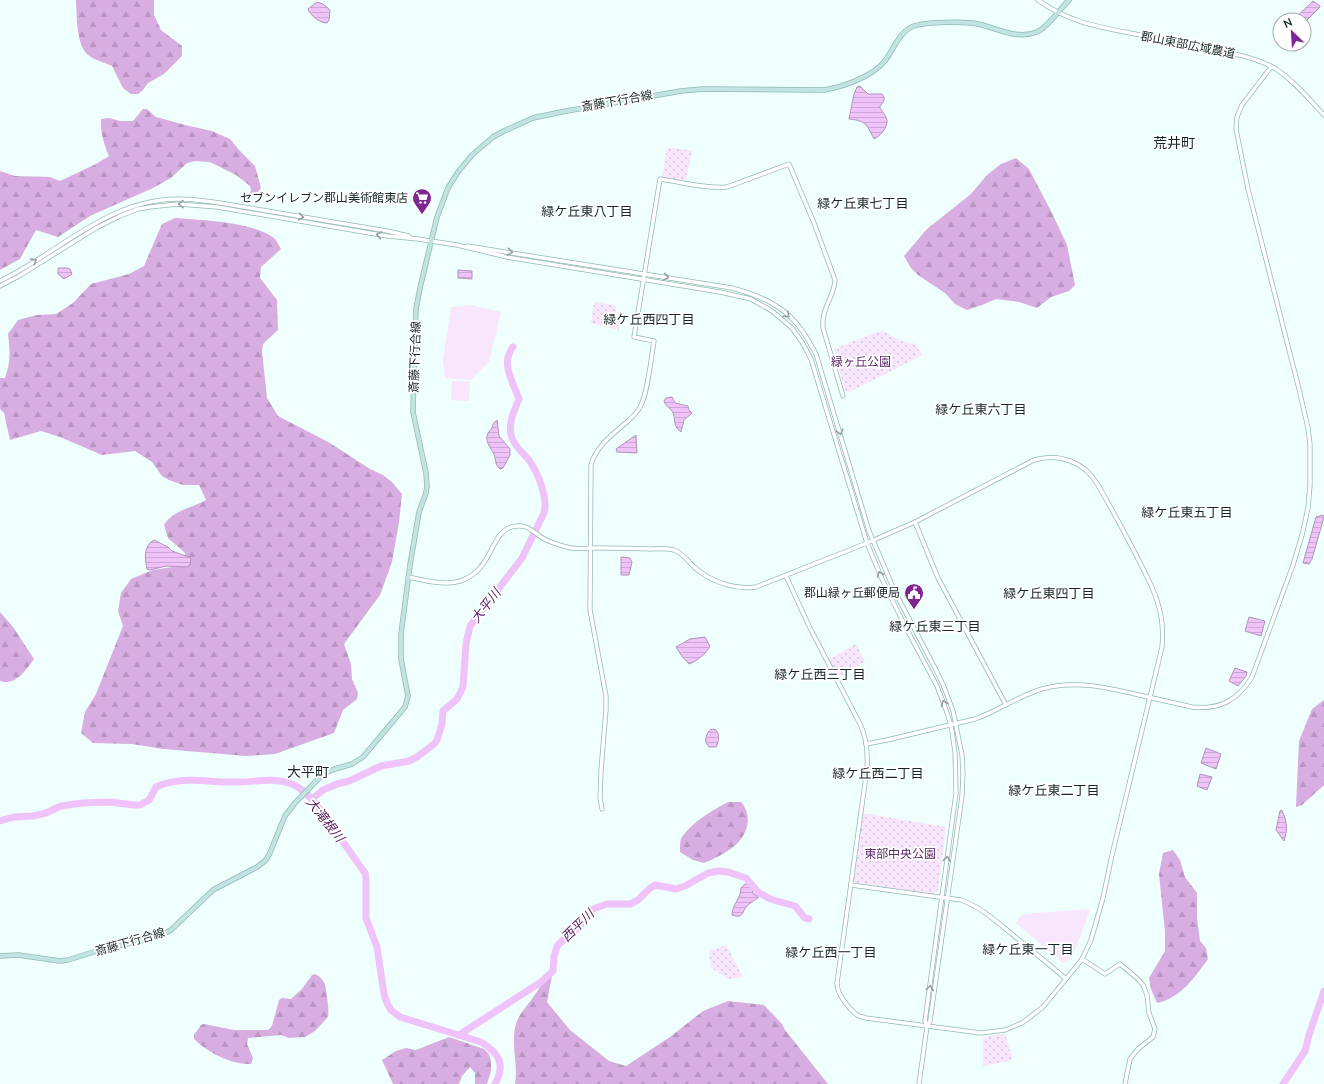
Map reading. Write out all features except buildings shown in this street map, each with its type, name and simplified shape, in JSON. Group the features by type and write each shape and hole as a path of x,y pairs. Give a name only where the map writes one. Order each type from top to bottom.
{"main road":[{"name":"斎藤下行合線","path":"0,956 18,955 60,961 68,960 100,950 165,934 177,925 213,890 257,867 265,861 269,855 285,816 296,801 323,774 352,764 363,757 405,707 408,696 401,659 401,644 408,577 420,512 427,486 426,473 413,412 416,309 436,217 454,177 466,161 493,137 534,118 609,102 681,90 831,89 858,79 878,68 884,62 901,37 914,26 923,24 971,22 1017,35 1033,33 1039,30 1058,13 1069,0"}],"street":[{"name":"郡山東部広域農道","path":"1038,0 1058,13 1080,22 1247,56 1271,67 1290,80 1324,115"},
{"path":"866,744 986,715 1034,691 1052,686 1072,684 1103,686 1200,708 1224,704 1236,697 1252,677 1293,565 1305,522 1310,485 1310,444 1308,428 1300,390 1248,189 1236,129 1237,117 1242,105 1271,67"},
{"path":"602,810 600,798 606,696 590,610 590,474 593,457 601,445 633,416 640,408 644,398 654,341 634,337 660,179 721,188 789,164 814,223 835,280 823,313 822,322 843,396"},
{"path":"0,281 112,214 134,205 164,200 194,199 387,231 418,239"},
{"path":"0,286 20,276 106,223 138,209 178,204 211,206 387,236 457,245 507,257 720,292 751,299 772,311 792,328 802,342 811,359 868,543 882,579 937,686 951,724 955,752 956,793 925,1021 927,1026"},
{"path":"457,245 478,246 732,288 755,294 777,306 795,322 803,331 816,354 873,541 895,592 944,687 956,723 962,755 962,796 930,1021 927,1026 919,1084"},
{"path":"408,577 442,582 461,581 480,568 500,534 508,528 517,526 528,528 556,544 572,548 639,548 674,550 681,553 705,575 733,587 756,587 873,541 915,522 1034,460 1051,457 1063,458 1086,469 1096,481 1155,592 1160,609 1163,630 1162,647 1112,855 1104,898 1096,926 1082,959 1043,1007 1022,1023 1005,1030 982,1033 866,1018 858,1016 839,991 837,983 867,769 866,744 860,724 810,628 786,576"},
{"path":"915,522 938,578 1006,705"},
{"path":"851,885 961,900 978,907 1066,979"},
{"path":"1082,959 1105,974 1120,964 1138,979 1144,988 1149,1013 1154,1026 1154,1035 1149,1041 1138,1049 1130,1059 1126,1084"}],"green space":[{"path":"76,0 154,0 154,15 161,30 182,46 182,56 164,74 148,83 138,94 131,94 123,88 112,66 92,58 83,49 78,29"},
{"path":"143,109 147,109 156,117 212,131 230,139 255,166 261,188 257,193 251,195 249,194 251,190 250,186 236,175 210,162 195,161 187,163 171,178 153,188 90,216 58,237 36,230 20,259 0,270 0,171 15,176 50,177 60,181 96,164 109,156 103,138 101,119 109,118 120,121 133,121"},
{"path":"667,147 692,151 686,181 662,177"},
{"path":"1016,158 1029,169 1067,245 1075,285 1069,291 1051,297 1037,308 1019,302 996,299 967,310 955,304 945,293 918,275 911,268 904,256 927,229 971,194 987,175 1001,164"},
{"path":"175,218 241,225 254,228 275,239 281,249 261,267 260,278 277,300 278,330 263,344 262,351 267,398 278,416 330,443 370,469 383,475 392,482 402,494 392,562 380,595 344,644 351,664 352,679 358,693 357,699 343,710 334,733 275,754 246,756 163,749 132,744 93,743 81,733 85,712 96,694 123,626 118,611 121,593 131,579 153,570 180,564 185,557 185,553 168,538 164,525 172,516 206,500 199,485 183,485 169,480 162,476 152,462 135,451 102,455 60,437 41,431 10,440 4,413 0,409 0,378 5,378 9,361 10,351 8,334 18,320 37,315 56,314 73,303 91,284 129,274 144,266 162,224"},
{"path":"594,302 615,305 618,318 622,319 619,330 591,323"},
{"path":"471,305 501,312 489,362 471,380 445,378 443,360 451,307"},
{"name":"緑ヶ丘公園","path":"883,331 901,341 916,344 922,355 849,392 846,391 834,349"},
{"path":"452,381 470,381 469,401 451,400"},
{"path":"0,612 13,627 34,659 20,676 6,682 0,681"},
{"path":"856,644 865,662 838,677 828,660"},
{"path":"1324,700 1324,785 1302,805 1296,807 1299,741 1312,709"},
{"path":"728,802 741,802 745,808 748,820 745,833 742,838 732,848 704,863 693,860 680,852 681,839 685,833 695,823"},
{"name":"東部中央公園","path":"862,813 946,827 938,891 933,894 855,883 853,877"},
{"path":"1173,850 1180,860 1185,877 1197,893 1197,918 1200,941 1206,948 1208,959 1187,986 1173,997 1157,1003 1151,989 1149,978 1165,951 1165,932 1159,874 1163,853"},
{"path":"1090,910 1076,948 1067,962 1063,963 1016,923 1020,916 1024,914"},
{"path":"726,945 743,977 728,979 711,968 709,951"},
{"path":"315,974 321,978 325,984 328,1017 315,1031 305,1037 289,1038 281,1035 248,1038 247,1044 253,1058 251,1064 244,1064 220,1057 206,1049 194,1039 194,1035 201,1025 204,1024 234,1030 268,1030 272,1026 279,1000 282,998 291,999 302,989 312,975"},
{"path":"547,975 552,976 547,1002 570,1030 609,1061 626,1066 670,1037 703,1011 728,1001 764,1005 782,1024 785,1030 828,1084 515,1084 516,1072 514,1043 516,1024 520,1015"},
{"path":"1005,1034 1013,1060 983,1066 983,1037"},
{"path":"449,1037 484,1049 489,1054 491,1071 487,1084 475,1084 475,1073 470,1067 462,1076 459,1084 393,1084 382,1060 396,1051 406,1048 416,1050"}],"shaded area":[{"path":"1313,1 1320,6 1312,15 1312,12 1301,12"},
{"path":"317,2 323,4 330,10 329,20 327,23 318,20 308,9"},
{"path":"860,86 868,94 882,94 884,97 884,101 880,108 886,117 887,123 879,136 874,139 863,122 849,119 854,94 857,87"},
{"path":"58,268 70,269 72,274 64,279 58,274"},
{"path":"458,270 472,271 472,279 458,278"},
{"path":"672,397 675,403 688,406 692,413 684,420 681,432 676,427 672,411 664,401 666,398"},
{"path":"497,420 499,436 510,449 510,455 503,468 500,469 496,464 494,454 488,444 487,439 488,433"},
{"path":"636,435 637,453 617,452 616,449"},
{"path":"1323,515 1324,517 1312,559 1309,564 1303,563 1316,517"},
{"path":"154,540 168,547 172,551 189,557 191,559 190,565 187,567 166,566 150,570 147,569 145,557 146,549"},
{"path":"621,557 630,558 632,562 629,575 621,575"},
{"path":"1249,617 1265,621 1261,636 1245,631"},
{"path":"705,637 710,646 701,657 689,664 676,647 690,639"},
{"path":"1235,668 1247,672 1246,676 1238,686 1229,681"},
{"path":"713,729 716,730 719,736 716,747 709,747 706,743 706,737 708,732"},
{"path":"1206,748 1221,754 1216,769 1201,763"},
{"path":"1200,774 1212,777 1207,790 1197,786"},
{"path":"1282,810 1286,825 1284,841 1276,830 1280,811"},
{"path":"745,884 749,884 752,887 753,894 758,896 758,898 745,908 741,915 732,915 733,908 741,892 741,888"}],"waterway":[{"name":"大平川","path":"312,799 323,790 349,781 381,766 409,761 434,744 437,740 442,724 443,711 457,699 463,687 466,644 470,626 522,558 544,513 545,500 539,478 529,460 515,444 510,428 519,399 511,379 508,366 509,353 513,347"},
{"name":"大滝根川","path":"0,821 14,817 33,816 46,813 61,806 82,803 110,802 140,805 149,800 156,787 176,781 196,780 237,782 271,780 285,782 296,786 306,793 317,805 365,873 366,918 377,947 384,994 391,1010 400,1017 481,1042 487,1046 499,1060 500,1071 495,1084"},
{"name":"西平川","path":"459,1035 541,982 553,971 554,957 557,946 577,929 593,909 607,904 630,904 638,900 655,885 676,889 685,886 708,873 718,871 728,872 746,878 758,892 770,899 795,906 805,918 809,919"},
{"name":"大滝根川","path":"1283,1084 1305,1051 1324,991"}],"place":[{"name":"セブンイレブン郡山美術館東店","path":"422,215"},
{"name":"郡山緑ヶ丘郵便局","path":"914,610"}],"district":[{"name":"荒井町","path":"1174,143"},
{"name":"緑ケ丘東七丁目","path":"863,204"},
{"name":"緑ケ丘東八丁目","path":"587,212"},
{"name":"緑ケ丘西四丁目","path":"649,320"},
{"name":"緑ケ丘東六丁目","path":"981,410"},
{"name":"緑ケ丘東五丁目","path":"1187,513"},
{"name":"緑ケ丘東四丁目","path":"1049,594"},
{"name":"緑ケ丘東三丁目","path":"935,627"},
{"name":"緑ケ丘西三丁目","path":"820,675"},
{"name":"大平町","path":"308,772"},
{"name":"緑ケ丘西二丁目","path":"878,774"},
{"name":"緑ケ丘東二丁目","path":"1054,791"},
{"name":"緑ケ丘東一丁目","path":"1028,950"},
{"name":"緑ケ丘西一丁目","path":"831,953"}]}
